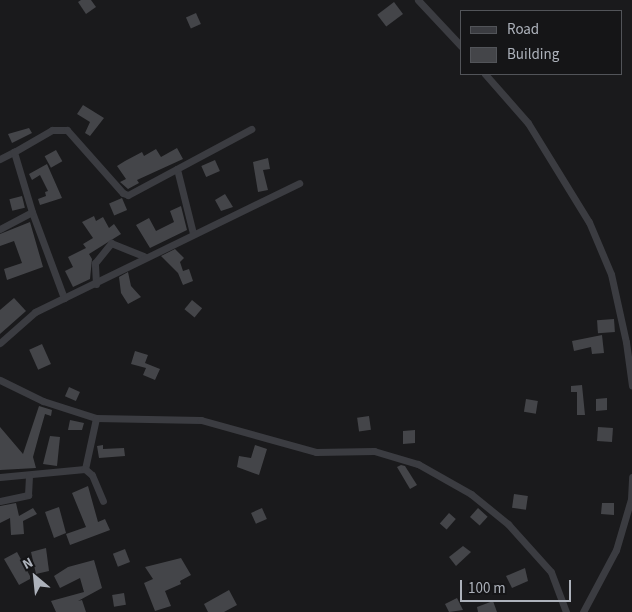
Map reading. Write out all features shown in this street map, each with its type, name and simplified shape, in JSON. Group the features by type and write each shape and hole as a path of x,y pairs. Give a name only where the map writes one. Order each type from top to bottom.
{"street":[{"path":"418,0 460,45"},
{"path":"486,75 528,123 590,222 611,274 626,342 632,386"},
{"path":"0,159 52,130 67,130 123,193 128,194 251,129"},
{"path":"14,152 32,212 64,298"},
{"path":"177,168 193,232"},
{"path":"0,343 34,312 96,284 143,256 299,183"},
{"path":"0,230 32,212"},
{"path":"96,284 95,263 111,243 143,256"},
{"path":"0,380 43,401 96,418 201,420 316,452 374,451 418,464 471,494 508,524 551,572 566,612"},
{"path":"85,468 96,418"},
{"path":"0,477 29,475 56,469 85,468 92,475 103,501"},
{"path":"0,501 28,495 29,475"},
{"path":"583,612 616,550 632,499 632,477"}],"building":[{"path":"81,0 91,0 96,7 86,14 78,2"},
{"path":"394,2 403,14 386,27 377,15"},
{"path":"196,13 201,24 191,28 186,17"},
{"path":"83,105 104,118 90,136 85,133 90,122 77,114"},
{"path":"29,128 32,133 12,143 8,134"},
{"path":"177,148 183,159 137,180 139,183 128,189 120,182 126,179 117,166 125,161 142,152 144,156 156,149 161,157"},
{"path":"56,150 62,161 51,168 45,156"},
{"path":"268,158 270,169 263,170 268,190 258,192 253,162"},
{"path":"215,160 220,171 206,177 201,166"},
{"path":"47,164 62,198 40,205 38,199 46,196 45,192 48,191 40,175 32,180 29,174"},
{"path":"225,194 233,207 221,211 215,200"},
{"path":"22,196 25,208 12,211 9,199"},
{"path":"122,198 127,210 114,215 109,203"},
{"path":"181,206 187,230 150,248 136,225 149,218 156,231 174,222 170,211"},
{"path":"94,216 96,221 103,217 109,228 114,224 121,234 89,254 92,259 90,279 73,287 65,271 73,267 68,257 86,248 83,244 93,238 82,222"},
{"path":"30,222 43,267 7,280 4,269 22,263 14,241 0,246 0,234"},
{"path":"175,249 184,258 180,262 183,271 189,269 193,281 183,285 178,273 161,256"},
{"path":"128,272 131,286 141,297 128,304 121,293 119,277"},
{"path":"14,298 26,311 0,334 0,310"},
{"path":"192,300 202,308 195,318 184,309"},
{"path":"614,319 615,332 598,333 597,320"},
{"path":"602,335 604,353 592,354 591,347 574,351 572,341"},
{"path":"42,344 51,364 38,370 29,350"},
{"path":"135,351 148,355 145,363 160,369 155,380 143,375 146,368 131,364"},
{"path":"582,385 585,415 577,415 577,392 571,392 571,386"},
{"path":"69,387 80,392 76,401 65,396"},
{"path":"607,398 607,410 596,411 596,399"},
{"path":"526,399 538,401 536,414 524,412"},
{"path":"39,406 52,410 51,416 45,414 39,435 33,457 36,468 0,470 0,427 23,454"},
{"path":"369,416 371,430 359,432 357,418"},
{"path":"70,420 84,423 82,430 68,430"},
{"path":"598,427 613,428 612,442 597,441"},
{"path":"415,430 415,443 403,444 403,431"},
{"path":"50,436 60,437 57,466 43,464"},
{"path":"103,445 103,449 124,448 125,456 99,458 97,446"},
{"path":"255,445 267,449 259,475 237,467 239,456 251,458"},
{"path":"405,466 417,485 410,489 397,467"},
{"path":"88,486 98,522 105,519 110,530 70,545 66,534 86,527 72,493"},
{"path":"514,494 528,496 526,510 512,508"},
{"path":"16,503 19,516 33,508 37,514 23,521 24,534 11,535 10,518 0,523 0,506"},
{"path":"602,503 614,503 614,515 601,514"},
{"path":"59,507 66,533 54,538 45,512"},
{"path":"262,508 267,519 256,524 251,513"},
{"path":"478,508 488,517 480,526 470,517"},
{"path":"449,513 456,519 447,529 440,524"},
{"path":"463,546 471,552 456,566 449,557"},
{"path":"46,548 49,571 36,574 31,552"},
{"path":"125,549 130,562 118,567 113,554"},
{"path":"17,552 30,576 30,579 19,585 4,559"},
{"path":"181,558 191,575 180,581 181,584 165,591 171,606 155,611 144,583 153,579 145,567"},
{"path":"94,560 102,588 78,601 82,600 86,612 56,612 51,601 84,592 80,578 60,588 54,576 68,567"},
{"path":"525,568 528,581 512,588 506,576"},
{"path":"229,590 237,605 224,612 208,612 204,604"},
{"path":"124,593 126,605 114,607 112,595"},
{"path":"457,598 463,610 449,612 445,604"},
{"path":"493,601 497,612 478,612 477,607"}]}
